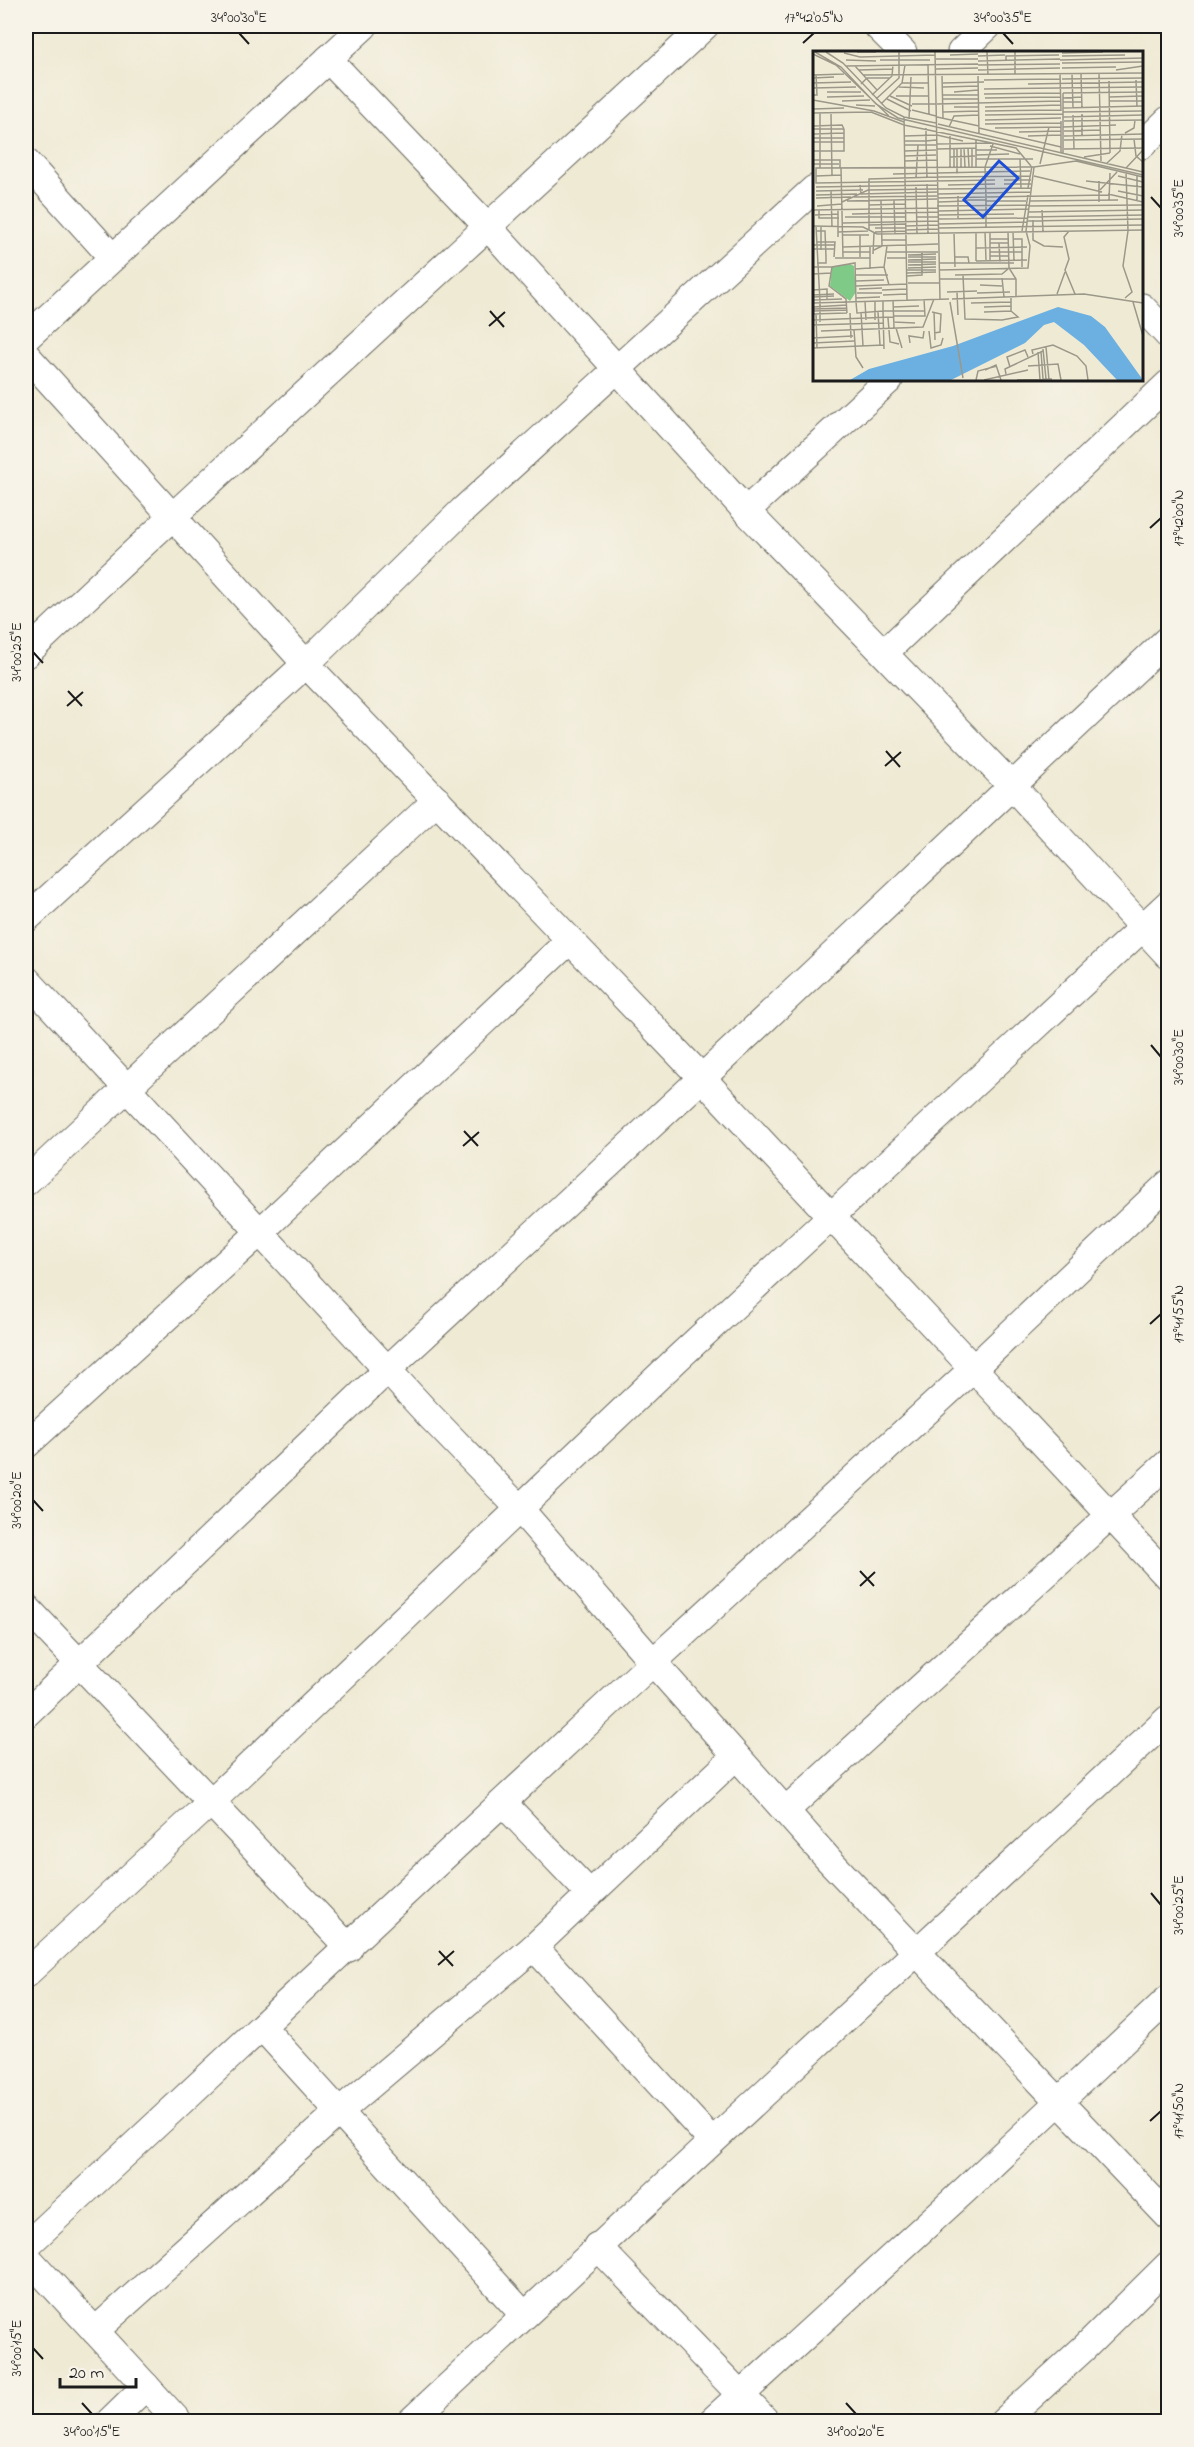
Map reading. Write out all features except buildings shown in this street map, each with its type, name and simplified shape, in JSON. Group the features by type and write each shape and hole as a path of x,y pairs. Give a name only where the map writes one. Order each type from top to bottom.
{"street":[{"path":"26,338 364,26"},
{"path":"26,654 172,515 489,228 705,26"},
{"path":"877,26 902,51"},
{"path":"962,51 988,26"},
{"path":"328,59 489,228 746,511 1012,786 1144,927 1168,956"},
{"path":"1143,144 1168,120"},
{"path":"26,162 112,257"},
{"path":"26,919 306,664 462,511 813,190"},
{"path":"1143,308 1168,335"},
{"path":"26,355 306,664 702,1078 1168,1577"},
{"path":"746,511 888,381"},
{"path":"884,653 1168,384"},
{"path":"26,1714 387,1370 702,1078 1168,639"},
{"path":"26,1182 437,800"},
{"path":"26,1974 210,1803 519,1508 1168,904"},
{"path":"26,1445 259,1233 570,940"},
{"path":"26,979 259,1233 519,1508 785,1811 1168,2216"},
{"path":"26,2246 504,1804 653,1662 973,1369 1168,1184"},
{"path":"785,1811 1112,1517 1168,1463"},
{"path":"26,1608 78,1666 349,1948"},
{"path":"410,2421 1168,1719"},
{"path":"95,2331 340,2110 534,1947 736,1756"},
{"path":"504,1804 590,1894"},
{"path":"534,1947 711,2140"},
{"path":"711,2421 964,2190 1168,1999"},
{"path":"263,2028 340,2110 523,2314"},
{"path":"597,2246 767,2421"},
{"path":"26,2256 179,2421"},
{"path":"1003,2421 1084,2348 1168,2265"},
{"path":"109,2421 146,2386"}]}
